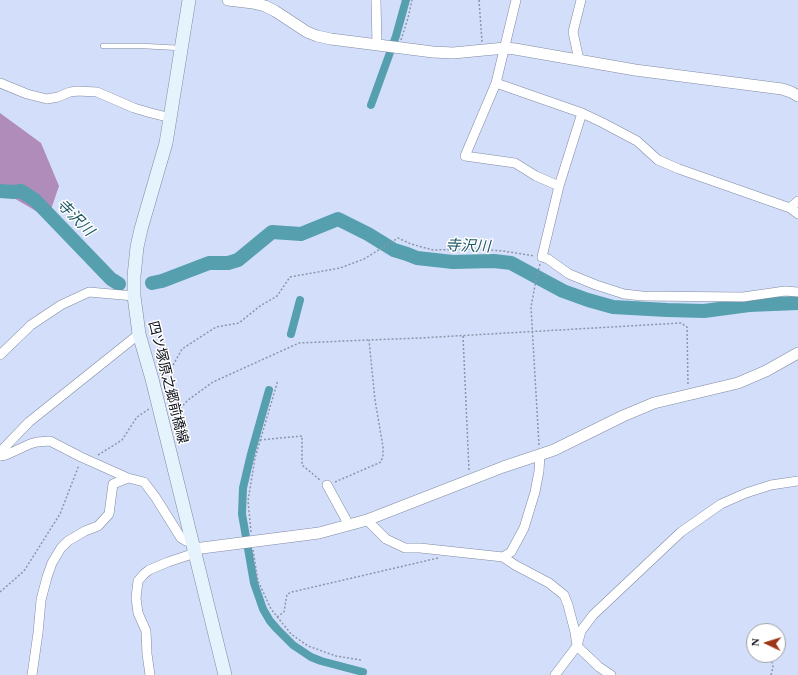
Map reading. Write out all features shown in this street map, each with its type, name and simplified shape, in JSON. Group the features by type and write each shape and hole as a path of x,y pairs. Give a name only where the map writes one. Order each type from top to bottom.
{"main road":[{"name":"四ツ塚原之郷前橋線","path":"189,0 166,143 137,247 134,276 134,296 139,334 152,380 225,675"}],"street":[{"path":"228,0 265,6 307,32 317,36 433,52 453,53 505,48 515,49 634,70 782,89 792,92 798,96"},
{"path":"376,0 377,44"},
{"path":"516,0 496,83 465,156 515,163 536,176 559,186"},
{"path":"579,60 573,32 581,0"},
{"path":"0,83 27,94 47,98 58,97 70,92 78,91 96,92 151,114 171,118"},
{"path":"496,83 582,113 637,141 658,160 679,169 790,208 798,214"},
{"path":"582,113 559,186 542,257 548,259 570,274 596,285 624,294 642,296 743,297 785,291 798,292"},
{"path":"790,208 798,200"},
{"path":"0,355 31,325 61,305 82,295 89,292 134,296"},
{"path":"0,452 29,422 139,334"},
{"path":"150,675 146,632 138,612 136,598 138,581 149,570 194,548 319,533 367,520 503,467 554,450 623,416 654,403 738,383 766,371 798,353"},
{"path":"0,456 37,442 50,442 128,478 144,482 181,538 194,548"},
{"path":"503,557 511,552 524,528 536,492 540,454"},
{"path":"32,675 41,600 46,577 52,563 61,548 68,541 85,531 98,526 109,514 113,484 128,478"},
{"path":"555,675 577,646 581,631 593,615 681,532 721,504 746,493 771,485 798,481"},
{"path":"327,485 349,525"},
{"path":"367,520 386,539 405,548 420,548 503,557 515,565 549,582 564,595 570,612 577,646 599,667 611,675"}],"lane":[{"path":"103,46 181,48"}],"path":[{"path":"394,47 408,18 412,0"},
{"path":"479,0 483,50"},
{"path":"152,380 172,367 182,349 216,327 239,323 260,306 277,296 290,277 340,268 364,259 398,238 411,244 433,250 478,249 542,257"},
{"path":"539,268 532,308 532,332 540,454"},
{"path":"163,426 188,400 213,382 299,343 681,324 687,327 689,394"},
{"path":"463,336 469,470"},
{"path":"260,440 302,436 302,465 327,485 381,462 383,447 375,400 369,340"},
{"path":"278,380 255,458 248,500 251,541 258,581 271,609 290,634 308,646 336,656 361,660"},
{"path":"0,592 24,571 60,514 85,459 122,440 137,417 158,405"},
{"path":"277,617 284,612 287,594 292,592 441,558"},
{"path":"771,675 772,663"}],"shaded area":[{"path":"0,113 41,143 59,186 48,218 0,190"}],"waterway":[{"path":"371,105 396,36 406,0"},
{"name":"寺沢川","path":"0,191 21,191 35,200 111,279 119,284"},
{"name":"寺沢川","path":"152,283 162,281 209,263 228,263 238,260 272,232 301,234 338,219 368,234 394,250 417,258 453,262 494,261 511,263 563,291 613,307 704,311 749,305 798,303"},
{"path":"291,334 300,300"},
{"path":"269,390 243,488 242,514 254,583 263,609 270,621 293,645 311,657 321,661 363,672"}]}
